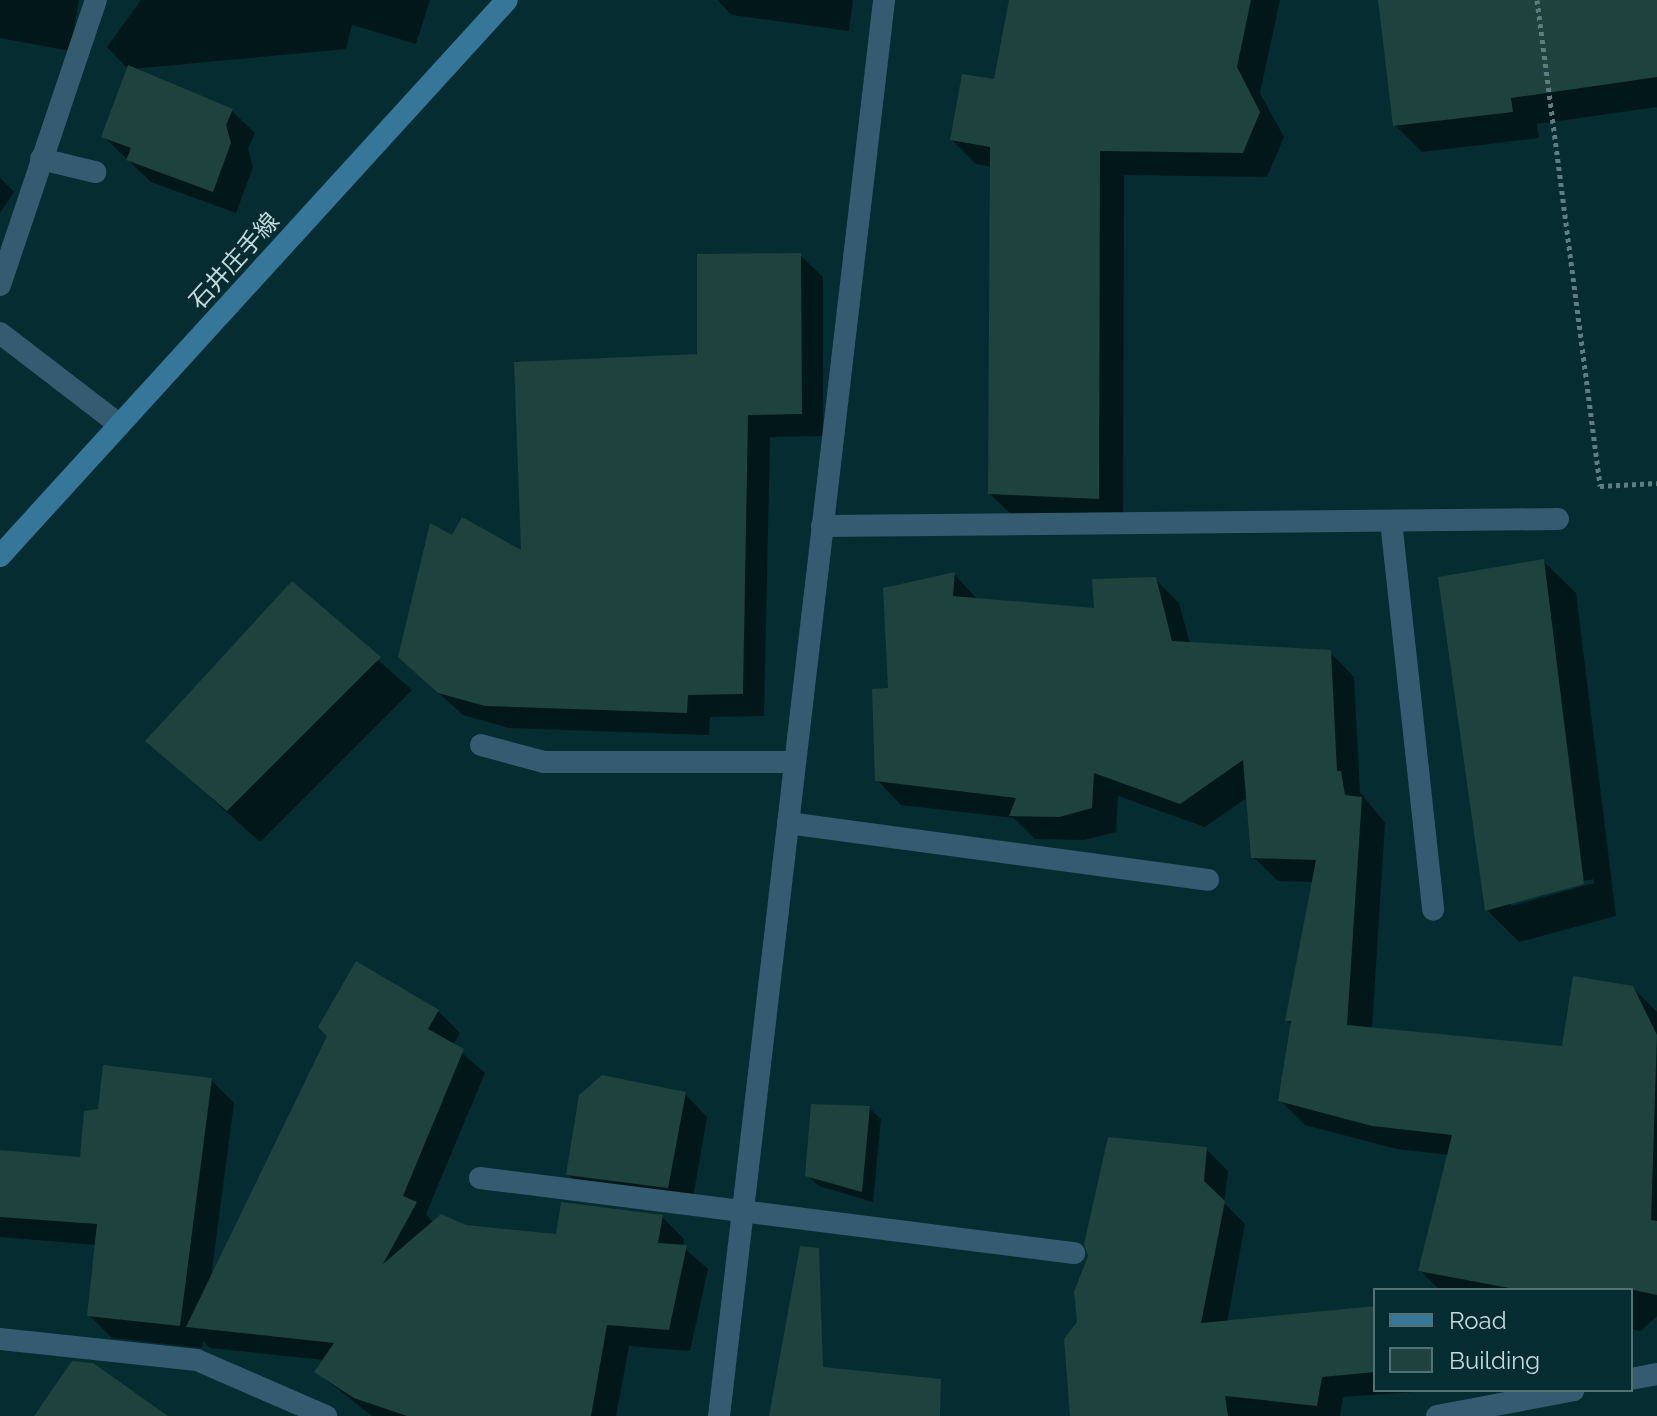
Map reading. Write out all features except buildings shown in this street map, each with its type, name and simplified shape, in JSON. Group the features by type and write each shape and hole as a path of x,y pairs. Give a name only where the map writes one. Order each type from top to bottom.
{"main road":[{"name":"石井庄手線","path":"0,556 507,0"}],"street":[{"path":"0,285 96,0"},
{"path":"719,1416 884,0"},
{"path":"41,159 95,172"},
{"path":"0,333 120,425"},
{"path":"822,526 1558,519"},
{"path":"1391,521 1433,910"},
{"path":"481,745 544,762 795,762"},
{"path":"788,823 1208,880"},
{"path":"480,1178 1074,1253"},
{"path":"0,1339 197,1360 326,1416"},
{"path":"1633,1379 1657,1374"},
{"path":"1437,1416 1563,1392"}],"path":[{"path":"1537,0 1600,486 1657,483"}]}
